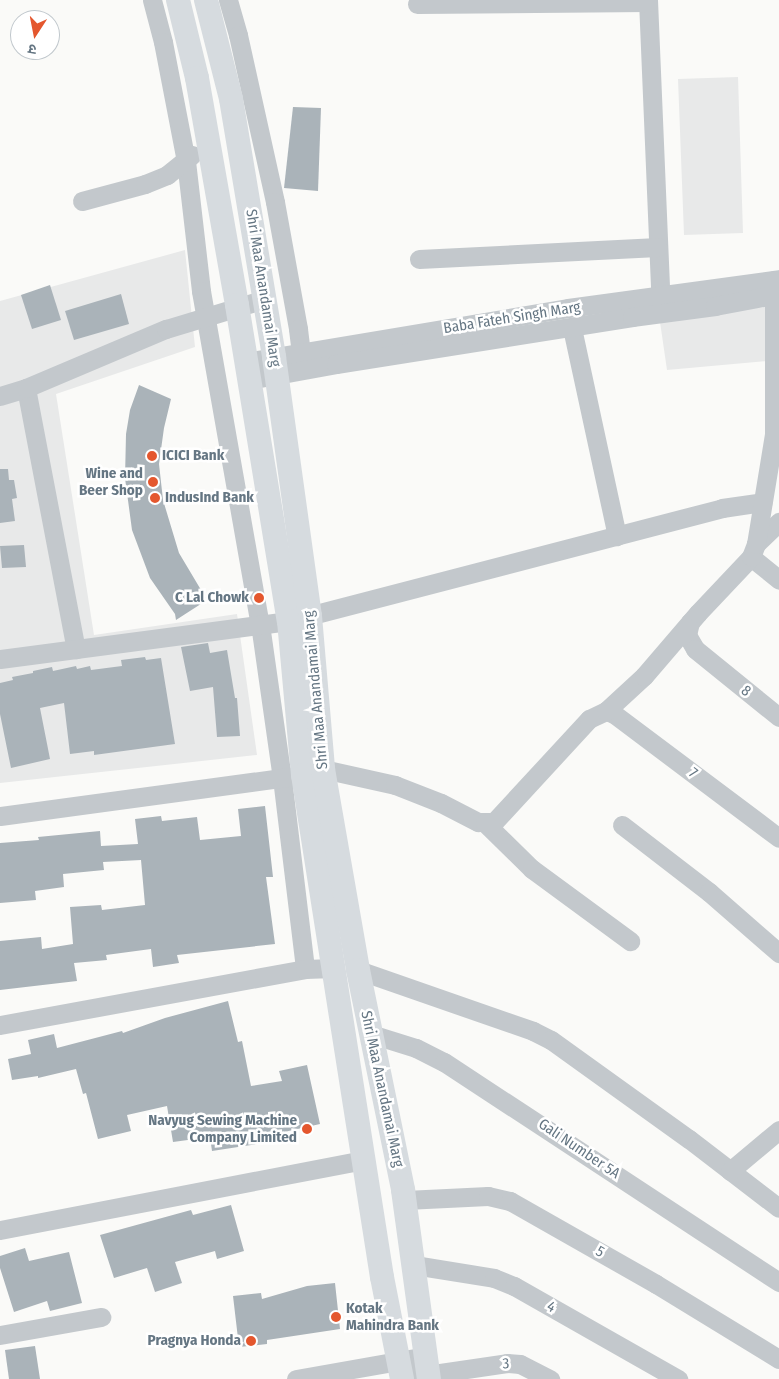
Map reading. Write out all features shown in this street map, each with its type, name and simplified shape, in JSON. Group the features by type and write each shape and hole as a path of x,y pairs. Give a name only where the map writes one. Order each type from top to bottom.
{"main road":[{"name":"Shri Maa Anandamai Marg","path":"178,0 197,78 247,371 299,619"},
{"name":"Shri Maa Anandamai Marg","path":"206,0 231,98 275,366 299,619 303,774 400,1374"},
{"name":"Shri Maa Anandamai Marg","path":"303,774 358,970 396,1146 428,1370"}],"street":[{"path":"152,0 163,42 186,161 206,316 260,624 303,774 305,969"},
{"name":"Shri Maa Anandamai Marg","path":"228,0 238,35 274,202 302,361"},
{"path":"418,4 648,1 661,304"},
{"path":"82,200 145,184 167,175 208,141"},
{"path":"419,259 658,247"},
{"path":"753,551 774,434 776,287"},
{"name":"Baba Fateh Singh Marg","path":"247,371 776,287"},
{"path":"0,396 26,388 166,329 264,298"},
{"name":"Baba Fateh Singh Marg","path":"302,361 572,328 661,304"},
{"path":"572,328 617,536"},
{"path":"26,388 76,649"},
{"path":"0,659 299,619 722,508 763,502"},
{"path":"0,816 303,774 395,785 432,799 478,822 494,822 588,719 606,710 644,676 779,522"},
{"path":"753,551 779,580"},
{"name":"8","path":"690,622 686,630 689,641 713,665 779,717"},
{"name":"7","path":"606,710 614,714 779,838"},
{"path":"485,823 532,869 630,940"},
{"path":"622,825 710,892 779,953"},
{"path":"0,1025 305,969 334,968"},
{"path":"358,970 533,1031 550,1040 779,1208"},
{"name":"Gali Number 5A","path":"371,1034 416,1048 456,1069 779,1282"},
{"path":"730,1171 779,1130"},
{"path":"0,1230 364,1160"},
{"name":"5","path":"405,1200 488,1196 510,1201 656,1284 779,1359"},
{"name":"4","path":"414,1265 494,1278 514,1286 678,1379"},
{"path":"0,1334 101,1316"},
{"name":"3","path":"296,1379 400,1374 507,1363 526,1366 550,1379"}],"shaded area":[{"path":"738,77 743,233 684,235 678,79"},
{"path":"185,250 195,347 56,394 94,635 237,614 257,755 0,783 0,301"},
{"path":"779,306 779,360 667,370 659,315"}],"building":[{"path":"293,107 321,108 318,191 284,188"},
{"path":"50,285 61,320 32,329 21,295"},
{"path":"121,294 129,324 74,340 65,311"},
{"path":"139,385 171,399 164,428 159,464 163,500 179,553 207,600 176,620 175,614 150,578 132,530 125,478 126,434 130,410"},
{"path":"0,469 8,469 9,480 14,480 17,498 12,499 15,521 0,523"},
{"path":"24,545 26,567 2,568 0,546"},
{"path":"208,643 210,653 227,650 235,698 237,698 240,736 217,737 213,687 190,691 181,647"},
{"path":"145,657 146,660 161,658 175,744 94,755 94,751 70,754 64,703 40,708 50,759 11,768 0,714 0,683 13,680 12,677 52,667 53,671 76,666 77,669 90,666 91,670 122,666 121,660"},
{"path":"265,806 273,877 266,877 275,944 177,955 179,963 153,967 151,949 106,955 107,960 74,963 77,981 0,990 0,941 41,937 42,949 73,944 70,907 101,905 102,910 145,905 141,860 103,862 104,870 63,874 64,887 35,891 36,900 0,903 0,843 39,840 38,837 100,831 101,846 138,844 135,819 161,816 162,821 197,817 200,840 241,836 238,809"},
{"path":"228,1001 238,1042 242,1041 251,1086 282,1081 279,1071 307,1065 320,1124 275,1134 276,1141 212,1151 210,1137 173,1142 167,1106 127,1115 131,1131 98,1139 86,1093 83,1094 76,1069 38,1078 38,1076 12,1080 8,1059 31,1054 28,1040 54,1034 57,1048 122,1031 123,1033 165,1018"},
{"path":"231,1205 244,1251 217,1259 215,1251 175,1262 182,1283 155,1292 147,1268 114,1278 100,1235 191,1210 193,1215"},
{"path":"25,1248 29,1261 69,1252 82,1303 50,1311 47,1301 14,1312 0,1268 0,1256"},
{"path":"335,1283 340,1329 267,1340 267,1344 239,1347 233,1296 261,1293 262,1299 307,1286"},
{"path":"35,1346 40,1379 9,1379 5,1350"}],"place":[{"name":"ICICI Bank","path":"152,456"},
{"name":"Wine and Beer Shop","path":"153,482"},
{"name":"IndusInd Bank","path":"155,498"},
{"name":"C Lal Chowk","path":"259,598"},
{"name":"Navyug Sewing Machine Company Limited","path":"307,1129"},
{"name":"Kotak Mahindra Bank","path":"336,1317"},
{"name":"Pragnya Honda","path":"251,1341"}]}
